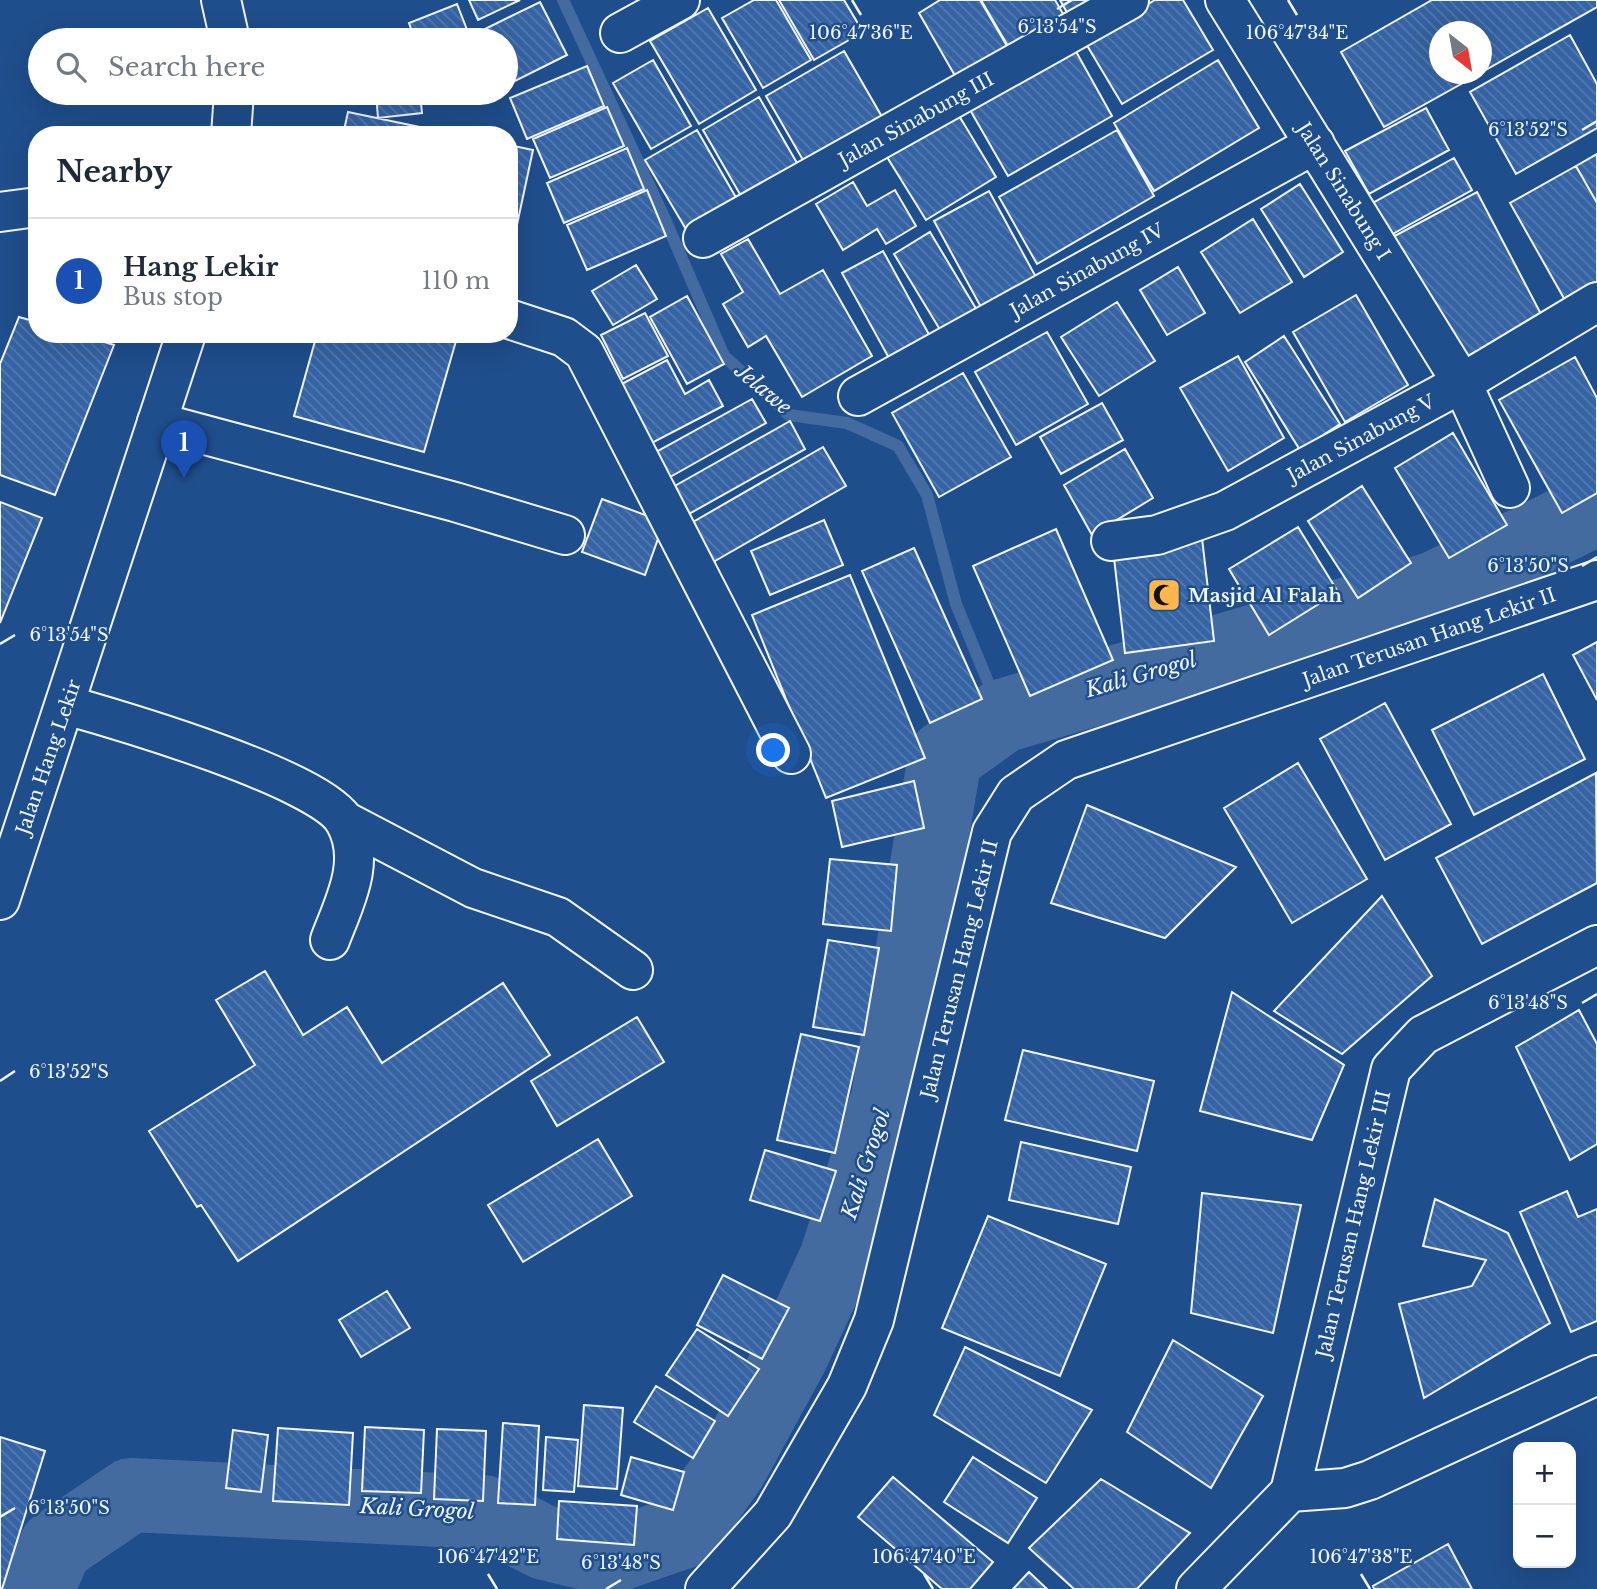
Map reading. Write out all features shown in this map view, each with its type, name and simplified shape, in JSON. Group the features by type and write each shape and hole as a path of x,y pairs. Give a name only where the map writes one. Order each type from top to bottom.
{"street":[{"path":"221,0 227,28"},
{"path":"620,33 680,0"},
{"name":"Jalan Sinabung III","path":"703,238 1129,0"},
{"name":"Jalan Sinabung I","path":"1225,0 1462,383 1510,488"},
{"path":"232,126 233,105"},
{"name":"Jalan Sinabung IV","path":"858,396 1315,144"},
{"path":"0,212 28,208"},
{"name":"Jalan Sinabung V","path":"1111,541 1157,535 1225,511 1462,383 1597,302"},
{"path":"518,322 564,337 583,352 791,754"},
{"name":"Jalan Hang Lekir","path":"0,900 183,343"},
{"path":"157,422 455,502 565,535"},
{"name":"Jalan Terusan Hang Lekir II","path":"705,1589 773,1514 846,1386 874,1320 992,832 1016,794 1066,760 1597,580"},
{"path":"66,705 205,748 326,800 345,821 473,888 558,918 633,970"},
{"path":"330,940 355,870 352,842 345,821"},
{"name":"Jalan Terusan Hang Lekir III","path":"1290,1492 1391,1069 1423,1035 1597,945"},
{"path":"1196,1589 1290,1492 1345,1488 1370,1480 1597,1375"}],"building":[{"path":"469,0 520,0 478,20"},
{"path":"754,0 776,0 811,60 763,88 722,18"},
{"path":"779,0 844,0 863,32 814,60"},
{"path":"940,0 980,0 1014,58 962,88 919,13"},
{"path":"981,0 1055,0 1070,26 1015,58"},
{"path":"1060,0 1096,0 1069,16"},
{"path":"1155,0 1183,0 1213,50 1122,104 1085,42"},
{"path":"1432,0 1597,0 1597,7 1492,66 1492,21 1429,21 1429,84 1461,84 1384,127 1341,52"},
{"path":"540,2 567,55 518,80 518,28 487,28"},
{"path":"457,4 466,28 411,28 409,23"},
{"path":"708,8 756,90 699,124 650,41"},
{"path":"1570,35 1597,84 1597,128 1516,174 1470,92 1484,84 1492,84 1492,79"},
{"path":"1074,48 1112,116 1008,176 969,108"},
{"path":"844,51 885,122 807,167 766,96"},
{"path":"653,60 691,126 651,149 613,83"},
{"path":"1218,60 1259,128 1154,191 1114,123"},
{"path":"587,66 604,106 527,139 513,105 518,105 518,95"},
{"path":"759,97 801,170 745,203 703,130"},
{"path":"377,105 421,105 422,113 378,118"},
{"path":"607,107 624,146 550,178 533,139"},
{"path":"1426,108 1449,150 1369,194 1345,151"},
{"path":"348,112 415,126 345,126"},
{"path":"958,114 996,177 926,220 887,157"},
{"path":"697,130 738,201 687,231 645,160"},
{"path":"1117,130 1154,196 1037,264 999,197"},
{"path":"518,147 533,150 518,220"},
{"path":"627,148 644,189 564,223 547,183"},
{"path":"1597,154 1597,203 1576,166"},
{"path":"1454,158 1472,190 1389,236 1371,204"},
{"path":"1576,166 1597,203 1597,293 1570,309 1510,203"},
{"path":"853,182 867,206 895,190 916,226 886,244 877,229 843,250 816,204"},
{"path":"1300,184 1343,252 1304,277 1261,209"},
{"path":"647,190 666,236 587,270 567,225"},
{"path":"989,191 1037,279 982,309 934,221"},
{"path":"1477,192 1542,316 1455,363 1389,239"},
{"path":"1253,219 1292,282 1240,313 1201,252"},
{"path":"930,232 978,312 942,333 894,254"},
{"path":"748,239 780,294 823,270 872,356 802,397 766,336 748,347 723,304 743,292 721,254"},
{"path":"883,251 931,338 890,360 842,273"},
{"path":"636,265 657,299 613,325 592,291"},
{"path":"1178,267 1205,313 1167,335 1140,290"},
{"path":"1356,295 1408,385 1345,422 1293,332"},
{"path":"687,296 724,364 687,384 650,317"},
{"path":"1117,302 1155,361 1099,396 1061,337"},
{"path":"645,313 668,356 623,379 601,335"},
{"path":"19,317 28,320 28,343 114,345 55,495 0,475 0,364"},
{"path":"1047,332 1088,404 1016,445 975,372"},
{"path":"1284,336 1340,424 1300,450 1245,362"},
{"path":"314,343 455,343 424,452 294,416"},
{"path":"1238,356 1284,438 1228,471 1180,388"},
{"path":"1575,357 1597,398 1597,493 1562,513 1499,400"},
{"path":"667,360 685,394 709,380 723,406 646,446 616,387"},
{"path":"963,373 1011,457 939,497 892,413"},
{"path":"752,399 766,423 663,481 649,456"},
{"path":"1102,403 1123,440 1061,474 1040,437"},
{"path":"790,421 805,449 680,519 664,492"},
{"path":"1453,433 1507,525 1449,558 1395,468"},
{"path":"823,447 846,486 708,565 686,526"},
{"path":"1125,449 1153,498 1092,535 1064,485"},
{"path":"1362,486 1411,563 1358,598 1308,521"},
{"path":"602,499 664,522 645,575 582,552"},
{"path":"0,502 42,518 0,623"},
{"path":"824,520 843,565 770,595 751,551"},
{"path":"1298,527 1338,592 1269,635 1229,569"},
{"path":"1056,529 1113,660 1030,696 973,566"},
{"name":"Masjid Al Falah","path":"1202,538 1214,641 1125,653 1113,549"},
{"path":"914,548 982,699 930,723 862,571"},
{"path":"850,575 925,758 826,798 752,615"},
{"path":"1597,642 1597,700 1573,655"},
{"path":"1543,674 1585,759 1474,815 1432,730"},
{"path":"1385,703 1451,824 1385,860 1320,739"},
{"path":"1298,763 1367,879 1292,923 1224,808"},
{"path":"1596,773 1597,883 1482,944 1436,858"},
{"path":"914,781 924,828 842,847 832,801"},
{"path":"1087,805 1236,867 1165,938 1051,903"},
{"path":"830,859 897,865 891,931 823,924"},
{"path":"1382,896 1432,976 1342,1054 1274,1011"},
{"path":"828,940 879,948 864,1035 813,1027"},
{"path":"265,971 303,1035 347,1007 382,1063 503,983 550,1055 238,1261 201,1205 197,1207 149,1131 255,1065 216,1000"},
{"path":"1232,992 1344,1065 1312,1140 1200,1111"},
{"path":"1579,1010 1597,1044 1597,1144 1570,1160 1516,1047"},
{"path":"637,1017 664,1062 557,1126 531,1081"},
{"path":"801,1034 859,1047 835,1153 777,1140"},
{"path":"1023,1050 1154,1081 1137,1151 1005,1120"},
{"path":"598,1139 632,1196 523,1262 488,1205"},
{"path":"1021,1142 1131,1167 1118,1224 1009,1200"},
{"path":"765,1150 836,1171 820,1221 750,1200"},
{"path":"1567,1191 1578,1217 1597,1209 1597,1321 1571,1332 1520,1212"},
{"path":"1202,1193 1301,1205 1273,1333 1191,1313"},
{"path":"1435,1199 1508,1233 1550,1323 1424,1398 1399,1304 1472,1286 1486,1260 1423,1246"},
{"path":"988,1216 1106,1264 1060,1376 942,1328"},
{"path":"723,1275 789,1308 762,1359 697,1325"},
{"path":"387,1291 410,1328 361,1357 339,1320"},
{"path":"697,1329 759,1369 728,1416 666,1375"},
{"path":"1173,1340 1263,1396 1211,1488 1127,1432"},
{"path":"965,1347 1092,1410 1046,1483 934,1415"},
{"path":"656,1386 715,1421 693,1458 634,1422"},
{"path":"584,1405 623,1408 617,1489 578,1486"},
{"path":"503,1423 539,1426 535,1505 498,1503"},
{"path":"365,1427 424,1430 421,1493 362,1491"},
{"path":"278,1428 353,1433 349,1505 273,1501"},
{"path":"437,1429 486,1431 483,1501 434,1499"},
{"path":"233,1430 268,1435 261,1492 226,1488"},
{"path":"0,1437 45,1451 2,1589 0,1589"},
{"path":"546,1437 578,1440 574,1492 543,1490"},
{"path":"631,1457 684,1472 673,1510 621,1495"},
{"path":"973,1457 1037,1498 1008,1543 944,1502"},
{"path":"893,1477 993,1562 970,1589 942,1589 858,1517"},
{"path":"1101,1479 1190,1533 1137,1589 1074,1589 1029,1548"},
{"path":"559,1501 637,1506 634,1545 557,1539"},
{"path":"1448,1544 1472,1589 1374,1589 1373,1586"},
{"path":"1029,1572 1047,1589 1013,1589"}],"waterway":[{"name":"Jelawe","path":"563,0 664,217 724,356 789,415 847,423 898,446 927,495 956,604 1002,716"},
{"name":"Kali Grogol","path":"37,1589 56,1546 131,1495 484,1512 545,1543 607,1558 685,1531 730,1468 792,1354 836,1259 888,1098 945,757 1002,716 1436,588 1597,508"}],"place":[{"name":"Hang Lekir","path":"184,478"},
{"name":"Masjid Al Falah","path":"1164,595"}]}
